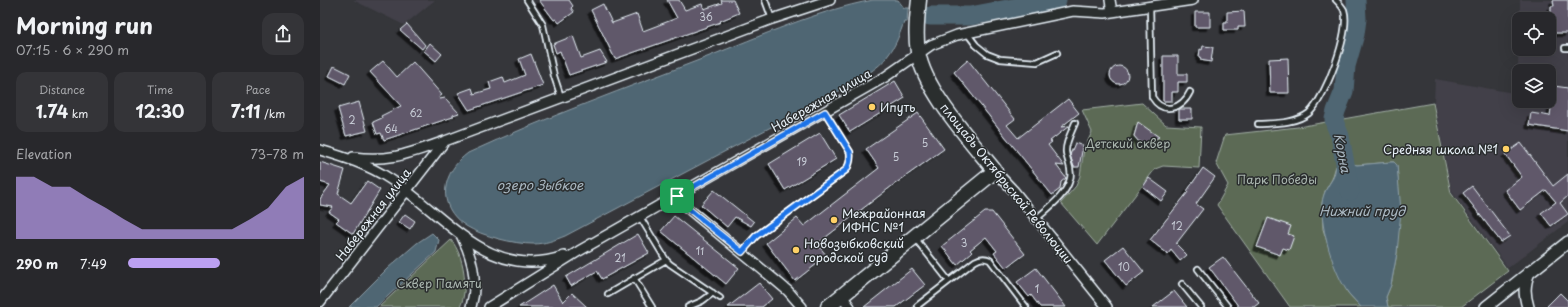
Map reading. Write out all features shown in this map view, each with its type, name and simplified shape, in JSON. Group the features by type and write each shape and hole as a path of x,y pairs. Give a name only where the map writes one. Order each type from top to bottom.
{"main road":[{"name":"площадь Октябрьской Революции","path":"919,0 917,29 918,53 925,74 939,99 995,171"},
{"path":"828,307 846,302 914,238 995,171"}],"street":[{"name":"Набережная улица","path":"338,155 368,159 389,158 412,152 772,19 830,0"},
{"path":"1110,0 1112,12"},
{"name":"Набережная улица","path":"489,307 579,251 825,112 885,77 918,53 943,40 967,33 1073,11 1098,13 1112,12 1193,0"},
{"name":"Набережная улица","path":"320,302 445,141"},
{"path":"320,150 338,155 377,171 407,191 460,235 482,250 522,262 546,261 579,251"},
{"name":"площадь Октябрьской Революции","path":"995,171 1014,191 1107,307"},
{"path":"677,196 685,206 788,291 802,307"},
{"path":"460,235 469,251 473,272 474,286 471,307"},
{"path":"1486,307 1529,271 1568,242"},
{"path":"1528,307 1524,290 1529,271"}],"lane":[{"path":"527,0 543,25 554,76 561,97"},
{"path":"765,0 772,19"},
{"path":"1258,124 1297,120 1308,114 1317,104 1335,64 1343,35 1345,15 1341,4 1336,0"},
{"path":"1150,6 1152,97 1156,103 1161,106 1173,108 1185,101 1190,92"},
{"path":"967,33 976,45 987,54 1000,60 1038,62 1057,54"},
{"path":"742,252 756,236 846,170 850,165 850,152 825,112"},
{"path":"1036,219 1061,196 1070,181 1071,170 1066,148 1075,123"},
{"path":"640,217 666,260 720,298"},
{"path":"914,238 949,281"},
{"path":"916,307 980,258 990,260 1026,307"},
{"path":"608,294 666,260"},
{"path":"1198,269 1228,307"},
{"path":"634,278 652,307"},
{"path":"1182,284 1201,307"},
{"path":"688,307 702,301 713,293"}],"shaded area":[{"path":"353,0 435,0 404,25"},
{"path":"1520,0 1568,0 1568,104 1556,102 1556,64 1518,64 1518,56 1556,56 1556,12 1520,12"},
{"name":"Средняя школа №1","path":"1435,79 1512,93 1512,108 1556,108 1556,104 1568,106 1568,222 1508,268 1452,192 1434,103"}],"green space":[{"name":"Детский сквер","path":"1142,103 1166,125 1201,127 1199,168 1163,166 1155,169 1097,245 1061,203 1076,186 1080,176 1084,149 1092,132 1082,110"},
{"name":"Парк Победы","path":"1433,103 1451,193 1508,271 1461,307 1388,307 1386,297 1391,285 1397,253 1399,192 1397,165 1394,162 1391,162 1336,166 1332,179 1325,191 1322,203 1323,229 1333,261 1348,293 1361,307 1290,307 1217,205 1228,185 1216,163 1225,135 1298,127"},
{"name":"Сквер Памяти","path":"451,240 459,254 464,272 464,291 460,307 379,307"}],"water":[{"name":"озеро Зыбкое","path":"873,0 898,0 904,8 908,8 907,22 904,22 894,47 885,60 873,70 841,90 565,236 549,242 537,244 525,244 508,241 473,230 456,218 450,209 446,199 448,179 452,170 468,153 557,115 810,17"},
{"name":"Нижний пруд","path":"1394,162 1397,165 1401,211 1397,253 1391,285 1386,297 1388,307 1361,307 1343,285 1333,263 1323,225 1323,196 1334,176 1336,166"},
{"path":"432,233 439,240 436,252 376,307 349,307 388,268 417,243"}],"building":[{"path":"539,0 569,0 573,6 571,8 574,12 559,23 556,19 554,20"},
{"path":"667,0 679,0 685,10 702,4 704,9 722,3 721,0 733,0 739,13 720,21 721,22 615,59 591,10 603,4 612,23 637,14 643,31 677,18"},
{"path":"1553,0 1568,0 1568,33 1556,33 1556,12 1551,12 1551,6 1554,6"},
{"path":"1244,11 1245,27 1238,27 1238,30 1224,30 1224,22 1227,22 1227,12"},
{"path":"1195,12 1210,12 1210,27 1195,27"},
{"path":"407,24 425,45 422,49 400,30"},
{"path":"573,36 581,58 600,51 607,62 569,75 560,51 556,53 553,44"},
{"path":"430,43 442,54 436,61 424,51"},
{"path":"1203,46 1213,47 1211,62 1200,60 1200,49 1202,50"},
{"path":"531,54 543,85 469,110 458,93 472,88 474,94 491,89 489,82 503,77 505,83 525,75 519,59"},
{"path":"1163,56 1178,56 1178,74 1187,74 1187,82 1178,82 1178,92 1172,92 1172,101 1163,101"},
{"path":"1288,58 1289,93 1270,93 1269,59"},
{"path":"968,60 1015,119 1007,125 1018,138 1068,99 1079,113 1061,127 1069,126 1050,141 1052,142 1048,145 1064,166 1056,165 1066,178 1061,182 1060,189 1052,195 954,72"},
{"path":"383,61 397,77 413,62 442,95 439,97 440,99 445,98 459,113 453,115 453,117 384,140 381,133 377,134 373,122 382,118 381,116 401,106 370,72"},
{"path":"334,66 350,74 345,84 329,76"},
{"path":"1115,66 1123,66 1128,71 1126,82 1123,84 1115,84 1110,79 1110,71"},
{"name":"Ипуть","path":"895,81 905,98 850,132 839,115"},
{"path":"1556,86 1568,88 1568,131 1529,125 1531,113 1550,116 1551,108 1556,108"},
{"path":"359,102 367,131 346,136 338,108"},
{"path":"1179,109 1192,109 1192,119 1179,119"},
{"path":"918,113 944,149 892,186 817,244 827,256 795,281 766,243 797,218 804,226 879,168 866,149"},
{"path":"1138,122 1159,137 1146,144 1139,142 1134,136"},
{"path":"820,133 836,159 785,190 769,164"},
{"path":"1075,143 1083,146 1079,167 1074,167 1070,155"},
{"path":"1521,143 1553,186 1568,174 1568,196 1560,203 1568,214 1551,226 1541,213 1556,202 1546,190 1520,210 1505,190 1522,177 1505,154"},
{"path":"320,162 345,170 338,194 351,203 367,181 380,190 353,234 336,222 339,219 329,212 333,207 320,205 320,199 330,185 320,182"},
{"path":"1203,168 1215,177 1196,204 1203,209 1176,244 1187,255 1180,261 1171,250 1168,254 1150,240 1188,192 1187,191"},
{"path":"1149,178 1168,192 1161,201 1143,187"},
{"path":"1472,186 1510,236 1501,242 1463,193"},
{"path":"714,190 754,222 751,226 735,217 727,227 701,205"},
{"path":"985,212 992,212 1025,254 1006,268 994,253 997,251 986,237 970,250 972,252 957,265 942,246"},
{"path":"405,214 415,221 410,229 399,222"},
{"path":"674,216 739,268 726,284 661,231"},
{"path":"1268,218 1291,226 1288,234 1294,236 1289,250 1283,248 1280,255 1257,247"},
{"path":"638,234 649,253 602,279 597,271 571,286 566,277"},
{"path":"1123,246 1144,272 1126,286 1105,260"},
{"path":"1223,257 1259,303 1254,307 1239,307 1209,267"},
{"path":"1036,268 1066,307 1040,307 1031,295 1029,297 1017,282"},
{"path":"912,269 925,285 896,307 864,307"},
{"path":"759,283 772,299 762,307 728,307"},
{"path":"553,285 563,302 572,293 587,307 519,307"},
{"path":"1174,291 1187,307 1153,307"},
{"path":"1560,293 1568,301 1568,307 1546,307"}],"waterway":[{"path":"930,16 970,16 1057,0"},
{"name":"Корна","path":"1350,191 1340,136 1334,119 1344,91 1346,66 1355,34 1357,19 1356,0"}],"place":[{"name":"Ипуть","path":"872,107"},
{"name":"Средняя школа №1","path":"1506,149"},
{"name":"Межрайонная ИФНС №1","path":"834,220"},
{"name":"Новозыбковский городской суд","path":"796,250"}],"route":[{"path":"825,112 850,152 850,165 846,170 756,236 742,252 685,206 677,196 825,112"}]}
